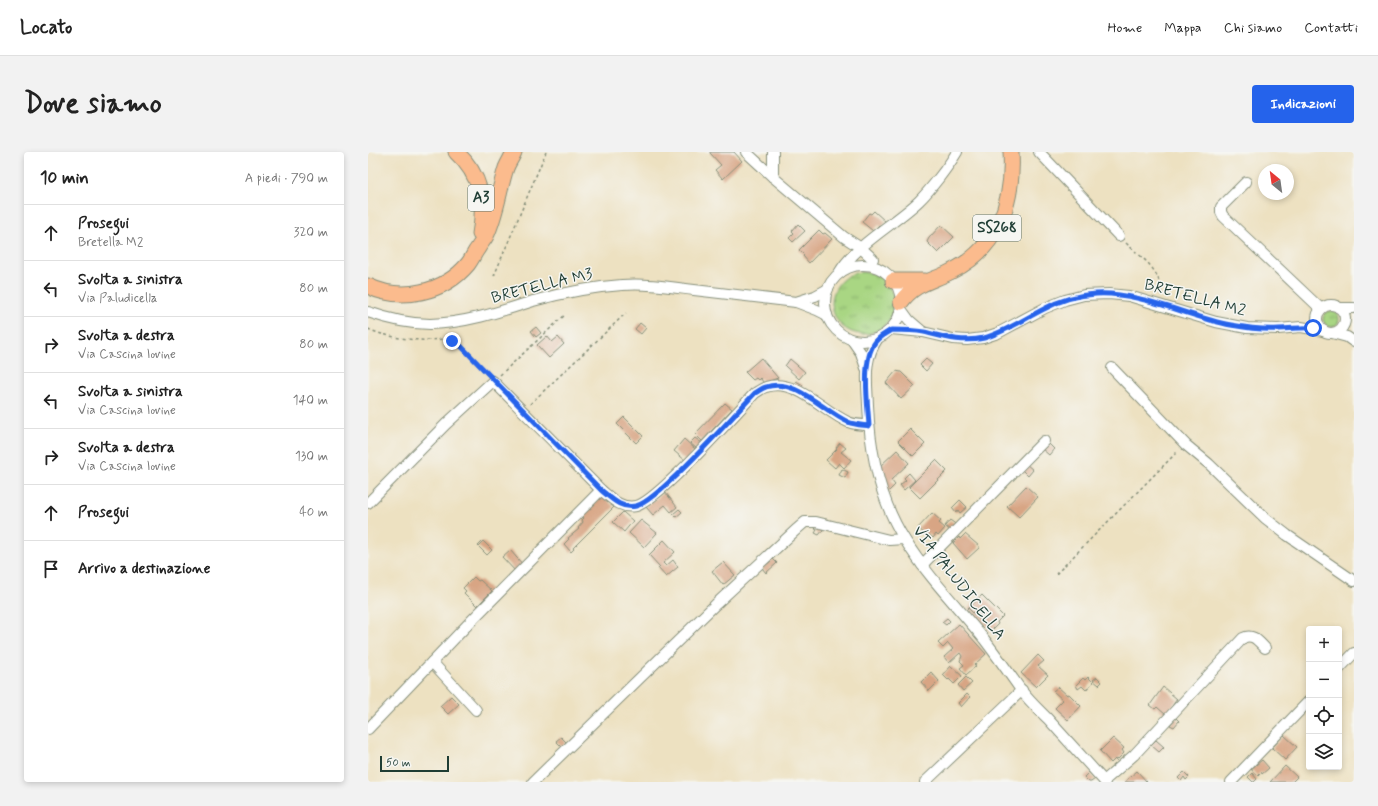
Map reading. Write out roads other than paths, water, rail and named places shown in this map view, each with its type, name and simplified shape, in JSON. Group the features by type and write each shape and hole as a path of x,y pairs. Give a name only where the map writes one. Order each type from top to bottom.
{"highway":[{"name":"A3","path":"456,152 468,166 476,179 483,206 483,218 476,251"},
{"name":"A3","path":"368,286 376,290 392,294 410,294 439,286 453,278 468,264 486,236 507,167 514,152"},
{"name":"SS268","path":"901,305 907,293 914,288 966,263 987,243 997,229 1005,210 1011,185 1011,152"},
{"name":"SS268","path":"893,280 928,281"}],"street":[{"path":"746,152 844,237 861,248 873,259 880,269 893,280 900,294 901,305 899,317 891,330 878,338 864,342 852,340 842,335 830,324 825,302 828,289 832,281 845,270 862,265 880,269"},
{"path":"773,152 773,177"},
{"path":"838,275 852,255 920,200 957,152"},
{"path":"1039,152 1119,236"},
{"path":"1246,182 1221,207 1223,216 1319,312 1318,324 1328,332 1340,330 1354,312"},
{"path":"873,259 872,253 874,246 878,237 885,229"},
{"path":"844,237 849,247 845,264"},
{"name":"BRETELLA M3","path":"368,312 388,319 408,322 429,324 449,323 474,319 558,295 591,288 623,285 651,285 796,302 817,310 827,316"},
{"name":"BRETELLA M3","path":"796,302 815,296 828,289"},
{"name":"BRETELLA M2","path":"891,330 923,332 953,339 967,340 983,338 1011,327 1056,303 1084,295 1109,294 1129,296 1216,322 1247,328 1278,329 1301,327 1347,337 1354,342"},
{"name":"BRETELLA M2","path":"901,305 909,320 923,332"},
{"path":"1301,327 1312,320 1327,305 1332,305 1339,308 1354,308"},
{"path":"1339,308 1344,314 1344,323"},
{"name":"VIA PALUDICELLA","path":"866,368 873,346 878,338"},
{"name":"VIA PALUDICELLA","path":"852,340 860,352 866,368 871,448 878,481 889,510 904,539 922,565 1001,660 1022,690 1105,782"},
{"path":"1112,368 1186,445 1210,464 1265,518 1354,581"},
{"path":"368,503 446,424 493,381 601,490 616,502 626,507 637,506 645,502 680,471 755,393 765,387 782,385 792,387 833,414 858,425 869,426"},
{"path":"922,565 1044,441"},
{"path":"368,729 473,619 601,490"},
{"path":"533,782 716,604 805,522 816,522 837,526 889,540 904,539"},
{"path":"1105,782 1134,755 1243,638 1248,635 1252,636 1265,648"},
{"path":"1342,666 1354,653"},
{"path":"432,662 476,710"},
{"path":"925,782 1022,690"},
{"path":"1231,782 1306,704"}]}
